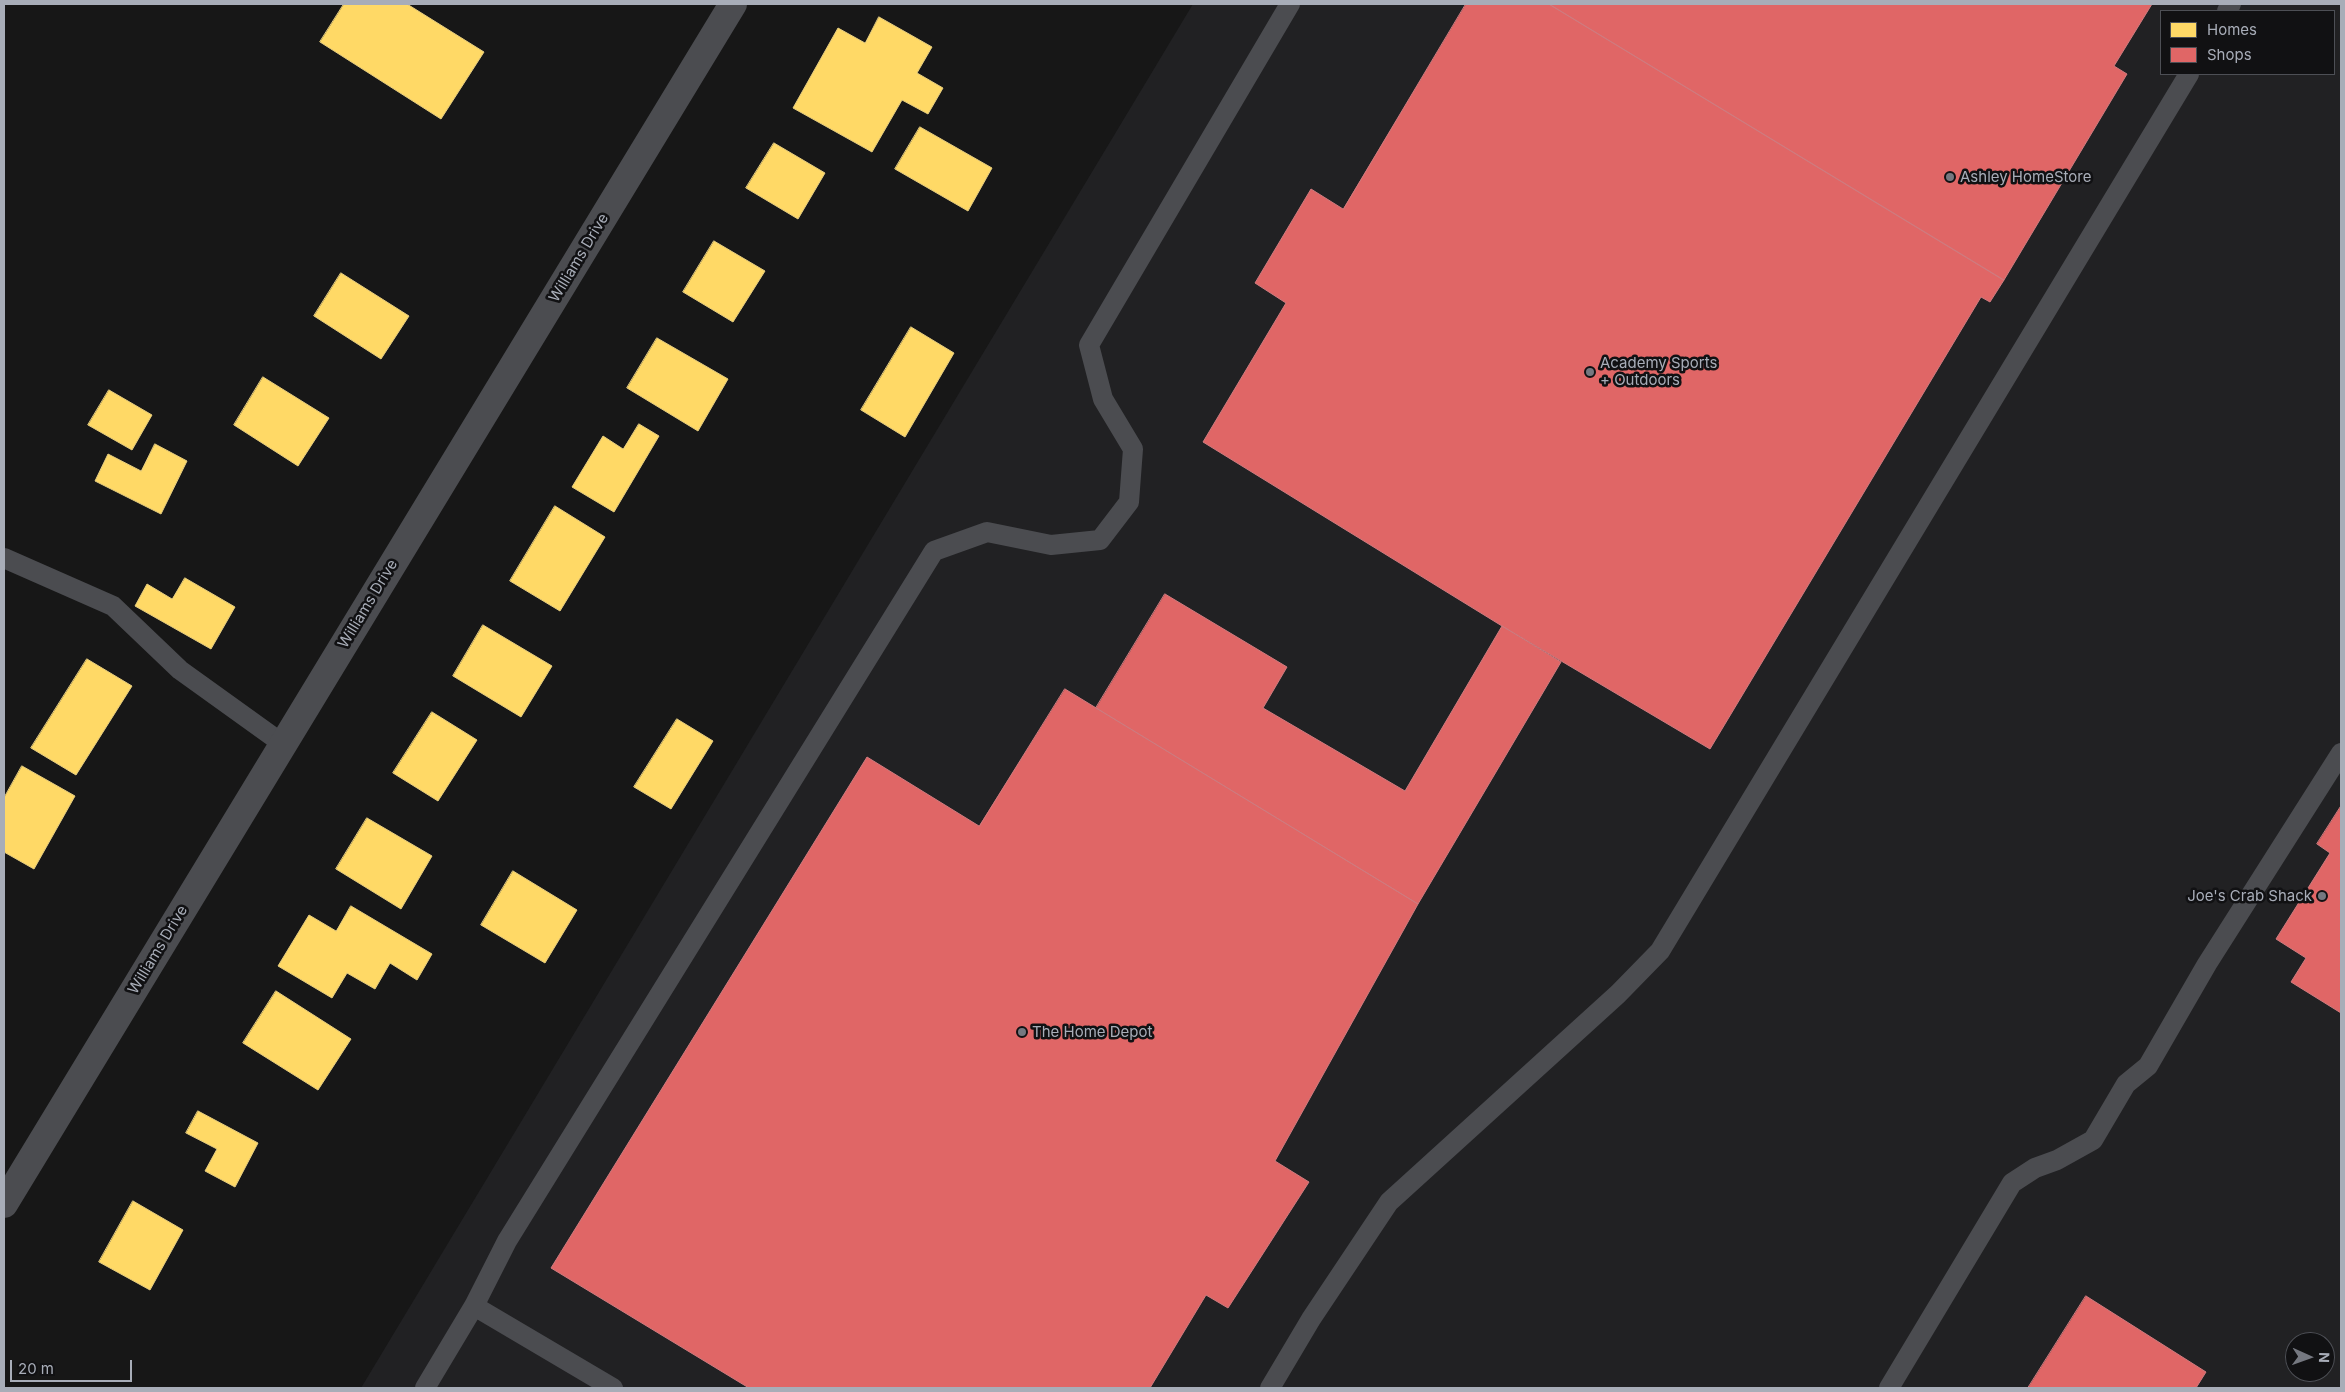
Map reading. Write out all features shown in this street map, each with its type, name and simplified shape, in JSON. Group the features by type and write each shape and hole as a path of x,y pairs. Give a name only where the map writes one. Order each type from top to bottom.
{"street":[{"name":"Williams Drive","path":"4,1204 733,4"}],"lane":[{"path":"425,1388 474,1306 507,1241 934,551 987,532 1051,546 1100,540 1129,502 1133,450 1103,399 1088,345 1290,4"},
{"path":"1270,1388 1311,1319 1388,1202 1618,994 1660,951 2188,75"},
{"path":"4,558 113,606 180,670 283,744"},
{"path":"1889,1388 2012,1183 2035,1168 2057,1160 2093,1140 2126,1084 2148,1066 2207,964 2341,753"},
{"path":"474,1306 613,1388"}],"shaded area":[{"path":"1193,4 2341,4 2341,1388 361,1388"}],"building: Homes":[{"path":"344,4 407,4 484,52 441,119 320,42"},
{"path":"879,17 932,47 917,73 943,88 928,114 902,100 872,152 793,108 838,28 865,43"},
{"path":"920,127 992,168 968,211 895,169"},
{"path":"774,143 825,173 798,219 746,188"},
{"path":"714,241 765,271 733,322 683,292"},
{"path":"341,273 409,316 381,359 314,316"},
{"path":"911,327 954,353 905,437 861,410"},
{"path":"657,338 728,379 698,431 627,388"},
{"path":"263,377 329,418 298,466 234,425"},
{"path":"109,390 152,415 132,450 88,425"},
{"path":"639,424 659,436 614,512 572,487 603,436 623,449"},
{"path":"155,444 187,461 161,514 95,481 108,454 141,471"},
{"path":"555,506 605,537 560,611 510,581"},
{"path":"185,578 235,607 211,649 135,606 147,584 172,599"},
{"path":"483,625 552,666 521,717 453,676"},
{"path":"87,659 132,686 76,775 31,748"},
{"path":"432,712 477,740 438,801 393,773"},
{"path":"677,719 713,741 671,809 634,787"},
{"path":"22,766 75,796 34,869 4,852 4,798"},
{"path":"367,818 432,856 401,909 336,869"},
{"path":"513,871 577,910 545,963 481,925"},
{"path":"351,906 432,954 417,980 390,963 375,989 347,973 332,998 278,966 309,915 336,931"},
{"path":"276,991 351,1039 318,1090 243,1043"},
{"path":"198,1111 258,1143 235,1187 205,1171 217,1149 186,1133"},
{"path":"133,1201 183,1230 150,1290 99,1262"}],"building: Shops":[{"name":"Academy Sports + Outdoors","path":"1466,4 1549,4 2004,280 1990,302 1981,297 1710,749 1502,626 1203,442 1286,303 1255,283 1311,189 1343,209"},
{"name":"Ashley HomeStore","path":"1549,4 2152,4 2114,66 2127,74 2004,280"},
{"path":"1165,594 1287,667 1263,708 1405,791 1502,626 1561,662 1418,904 1096,708"},
{"name":"The Home Depot","path":"1065,689 1418,904 1275,1161 1309,1182 1228,1308 1206,1295 1150,1388 749,1388 551,1268 867,757 979,826"},
{"name":"Joe's Crab Shack","path":"2341,806 2341,1013 2291,982 2306,958 2276,939 2330,853 2317,844"},
{"path":"2086,1296 2206,1372 2196,1388 2028,1388"}],"place":[{"name":"Ashley HomeStore","path":"1950,177"},
{"name":"Academy Sports + Outdoors","path":"1590,372"},
{"name":"Joe's Crab Shack","path":"2322,896"},
{"name":"The Home Depot","path":"1022,1032"}]}
